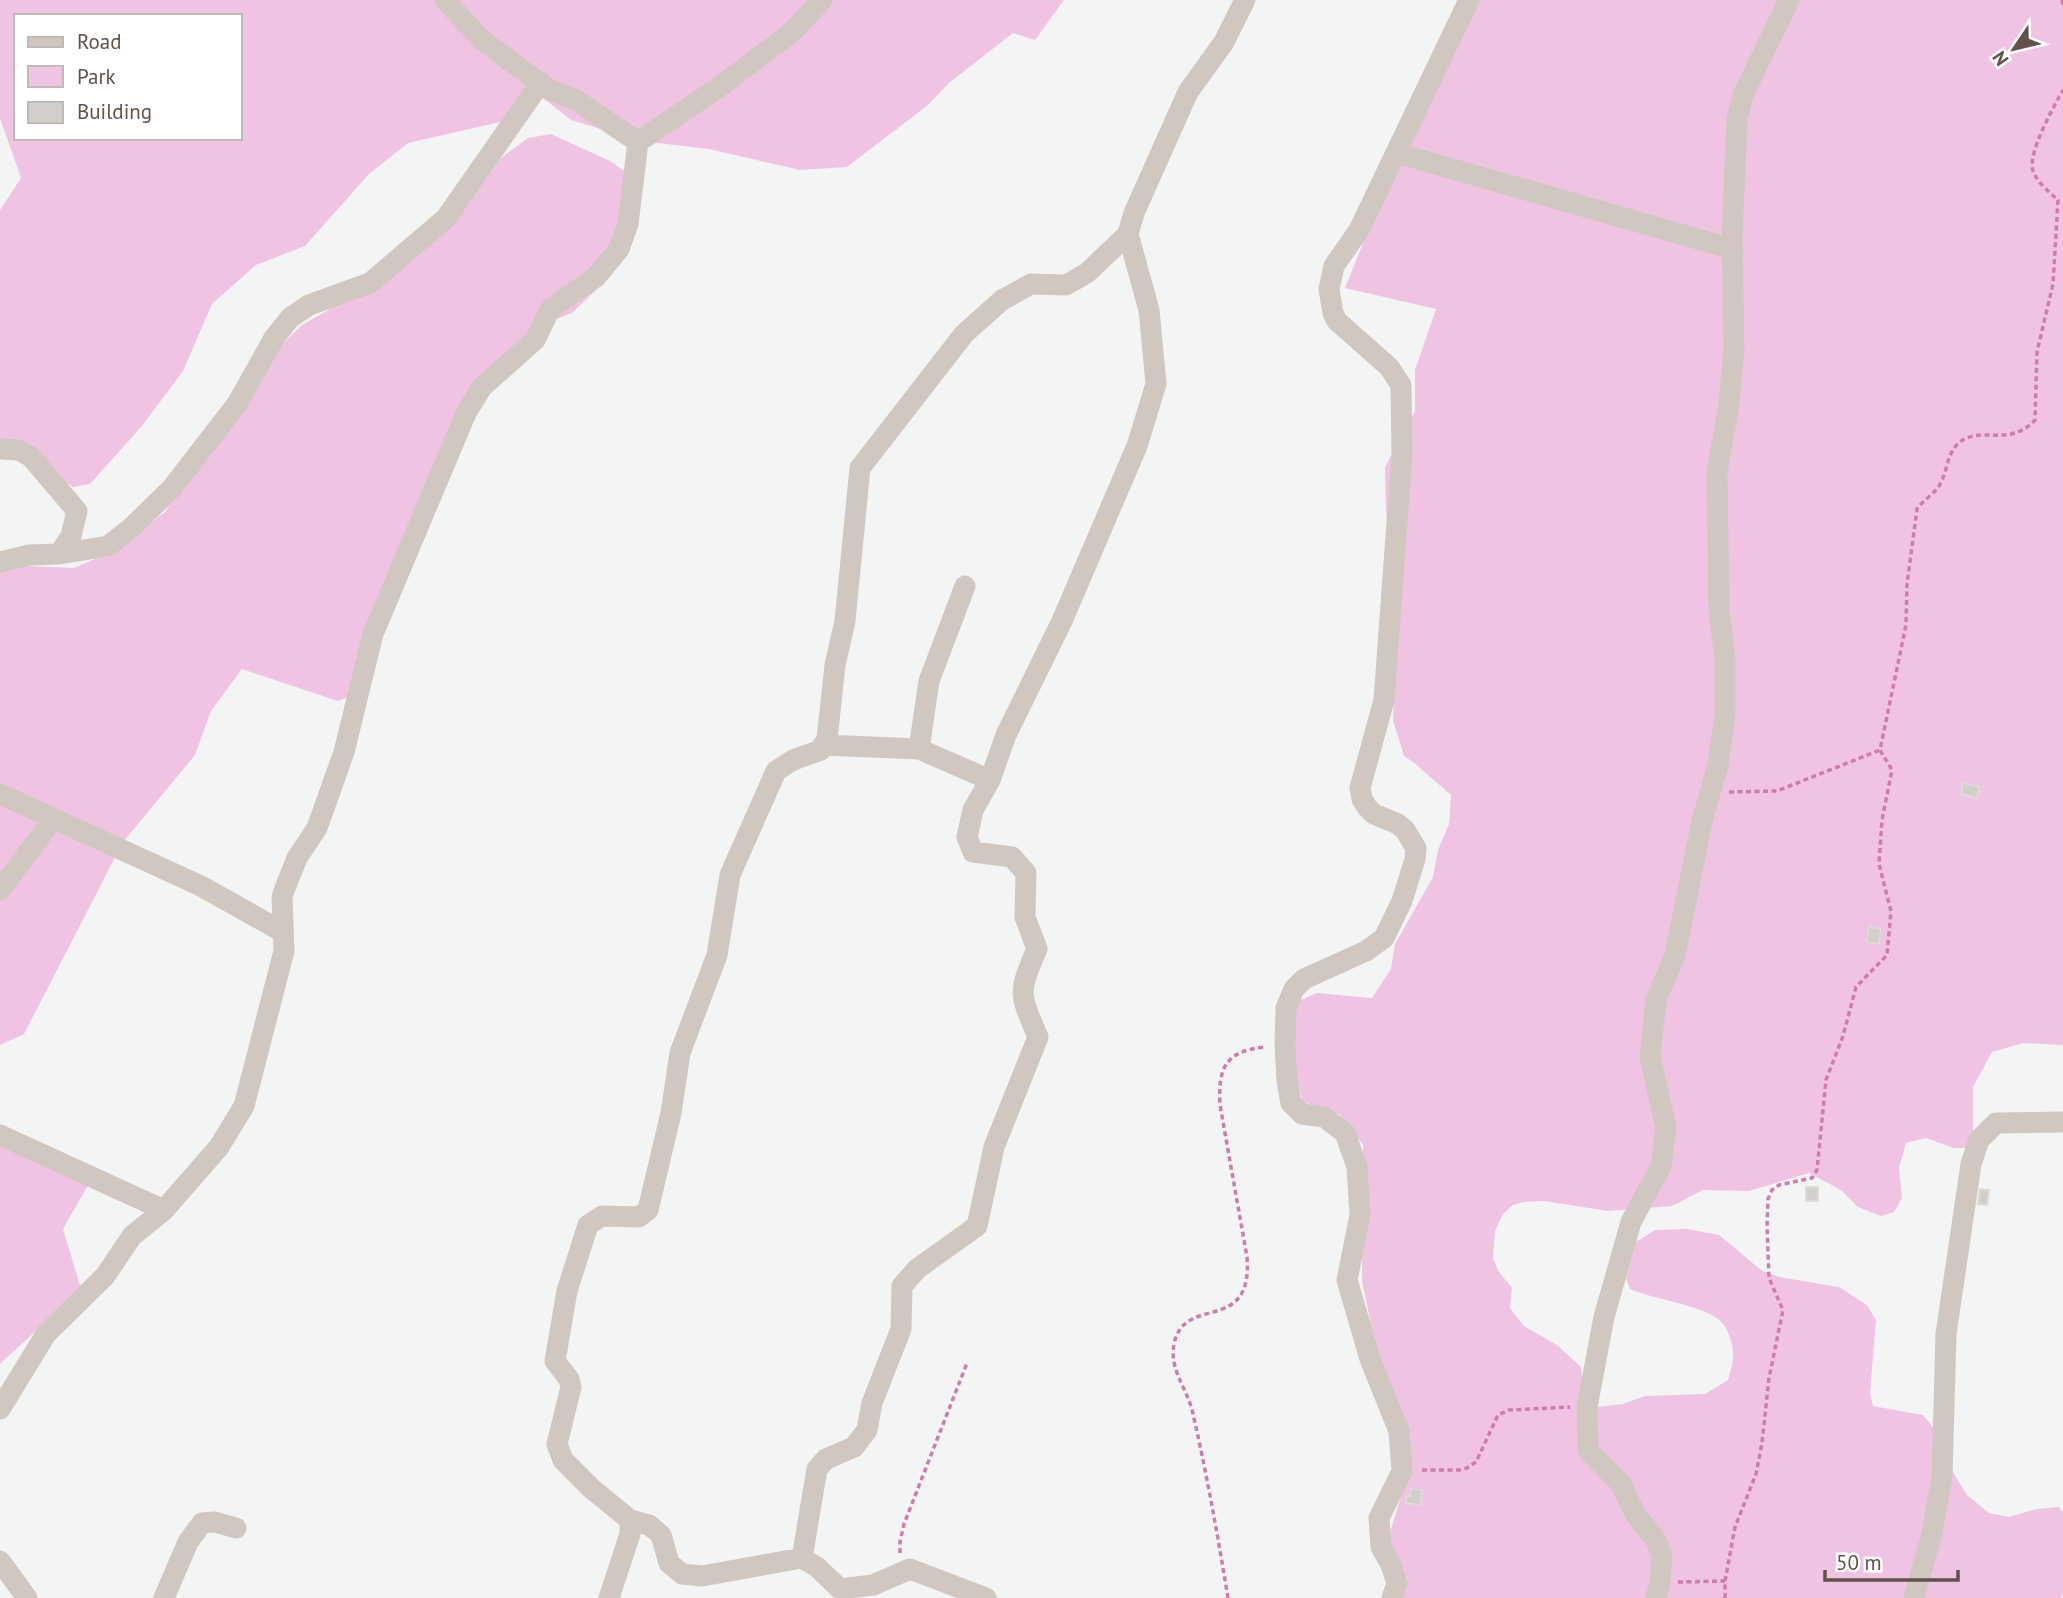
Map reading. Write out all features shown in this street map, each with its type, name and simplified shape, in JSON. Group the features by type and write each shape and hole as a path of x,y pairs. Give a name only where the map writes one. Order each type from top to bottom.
{"street":[{"path":"445,0 482,40 550,90 576,100 638,142"},
{"path":"0,1409 46,1334 104,1276 132,1236 164,1210 219,1147 244,1107 284,951 282,897 297,858 317,828 344,752 373,634 466,413 482,387 535,340 550,309 596,277 619,249 628,224 638,142 722,85 791,33 822,0"},
{"path":"986,1598 909,1570 873,1585 840,1589 817,1567 802,1558 702,1576 682,1574 669,1563 661,1535 649,1525 630,1520 592,1489 563,1460 557,1444 571,1387 569,1379 555,1361 567,1291 588,1225 602,1216 639,1217 648,1210 671,1112 680,1053 717,955 730,875 776,771 793,760 821,750 827,739 835,665 845,621 860,468 964,334 1002,300 1031,284 1066,285 1087,273 1128,234 1134,213 1188,92 1224,42 1245,0"},
{"path":"1392,1598 1396,1583 1381,1547 1379,1518 1402,1471 1399,1431 1370,1359 1346,1280 1360,1215 1357,1167 1345,1133 1324,1117 1302,1114 1291,1103 1285,1045 1286,1008 1294,989 1304,979 1366,951 1384,938 1402,901 1415,859 1416,848 1405,830 1398,824 1374,814 1362,799 1360,788 1384,700 1402,454 1401,385 1389,368 1337,321 1332,313 1329,289 1334,266 1359,230 1469,0"},
{"path":"1658,1590 1662,1556 1656,1540 1635,1514 1621,1484 1588,1450 1587,1407 1604,1317 1631,1222 1661,1166 1666,1128 1650,1057 1656,1000 1675,956 1726,715 1725,659 1719,610 1717,473 1729,403 1734,349 1732,249 1737,119 1743,95 1789,0"},
{"path":"0,562 29,555 59,554 108,546 131,528 172,488 237,404 274,338 290,318 309,305 370,283 446,218 535,78"},
{"path":"1397,153 1732,249"},
{"path":"802,1558 817,1469 826,1459 854,1447 867,1430 872,1404 901,1329 902,1286 917,1269 977,1226 994,1147 1038,1037 1022,1000 1024,979 1037,949 1025,917 1026,873 1012,857 973,852 967,837 973,810 990,780 1006,735 1062,621 1137,446 1156,384 1149,310 1128,234"},
{"path":"0,449 19,450 31,457 77,511 71,536 59,554"},
{"path":"919,749 929,681 965,586"},
{"path":"824,745 919,749 990,780"},
{"path":"0,794 201,886 283,932"},
{"path":"0,890 52,819"},
{"path":"1914,1598 1932,1533 1942,1477 1946,1334 1971,1164 1979,1140 1996,1124 2063,1122"},
{"path":"0,1135 164,1210"},
{"path":"609,1598 631,1534 630,1520"},
{"path":"164,1598 188,1542 202,1523 215,1522 236,1528"},
{"path":"0,1561 27,1598"}],"path":[{"path":"2062,0 2063,5"},
{"path":"1726,1598 1725,1581 1735,1527 1756,1474 1769,1378 1783,1310 1769,1278 1768,1199 1772,1189 1812,1178 1817,1170 1825,1080 1843,1036 1856,987 1887,955 1891,911 1879,864 1882,820 1892,770 1880,750 1906,625 1907,584 1917,509 1939,486 1952,451 1959,443 1976,437 2014,435 2025,430 2035,420 2037,352 2053,284 2058,200 2033,173 2031,165 2034,151 2063,90"},
{"path":"1712,791 1776,791 1880,750"},
{"path":"1228,1598 1193,1411 1175,1373 1172,1356 1175,1340 1184,1325 1197,1316 1226,1309 1237,1301 1245,1290 1248,1276 1220,1105 1219,1080 1226,1064 1234,1056 1250,1048 1285,1045"},
{"path":"902,1573 900,1542 904,1524 967,1363"},
{"path":"1402,1471 1468,1468 1476,1462 1498,1415 1509,1410 1587,1407"},
{"path":"1658,1590 1725,1581"}],"green space":[{"path":"0,0 1064,0 1035,40 1013,33 949,83 928,105 847,167 800,170 709,149 640,141 571,120 539,95 500,122 408,143 369,174 305,246 256,265 212,304 183,371 142,426 90,484 73,487 0,439 0,210 21,178 0,118"},
{"path":"1461,0 2063,0 2063,1045 2023,1043 1992,1052 1973,1087 1973,1136 1967,1148 1954,1148 1926,1138 1906,1143 1899,1168 1902,1198 1894,1212 1881,1216 1858,1207 1841,1190 1809,1173 1749,1191 1703,1190 1672,1206 1608,1211 1544,1201 1524,1202 1513,1205 1503,1214 1495,1231 1493,1259 1499,1272 1512,1288 1510,1308 1524,1326 1557,1345 1581,1367 1583,1391 1596,1407 1623,1404 1645,1396 1705,1394 1728,1380 1733,1349 1729,1334 1718,1319 1699,1310 1630,1289 1626,1278 1636,1242 1655,1230 1687,1229 1719,1235 1761,1270 1779,1277 1839,1287 1867,1305 1876,1320 1870,1393 1873,1406 1923,1415 1937,1432 1954,1474 1967,1495 1989,1513 2009,1517 2037,1509 2059,1507 2063,1513 2061,1598 1403,1598 1407,1578 1387,1542 1411,1464 1379,1364 1362,1281 1363,1145 1339,1114 1303,1102 1291,1061 1296,1002 1317,993 1372,998 1391,969 1395,944 1433,877 1438,850 1449,824 1451,795 1404,756 1393,720 1397,600 1386,512 1385,467 1415,411 1415,370 1436,309 1345,288"},
{"path":"551,134 610,161 633,177 604,273 596,290 572,313 543,324 469,409 350,697 338,701 242,669 211,711 195,755 123,842 24,1034 0,1045 0,567 74,568 116,550 165,512 276,350 302,325 337,305 466,206 501,158 528,138"},
{"path":"0,1135 90,1182 63,1229 81,1289 0,1364"}],"building":[{"path":"1963,783 1980,787 1977,798 1961,794"},
{"path":"1869,927 1881,929 1879,944 1867,942"},
{"path":"1806,1187 1818,1187 1818,1201 1806,1201"},
{"path":"1980,1189 1989,1190 1987,1205 1978,1204"},
{"path":"1411,1489 1422,1490 1421,1505 1406,1503 1406,1496 1410,1496"}]}
